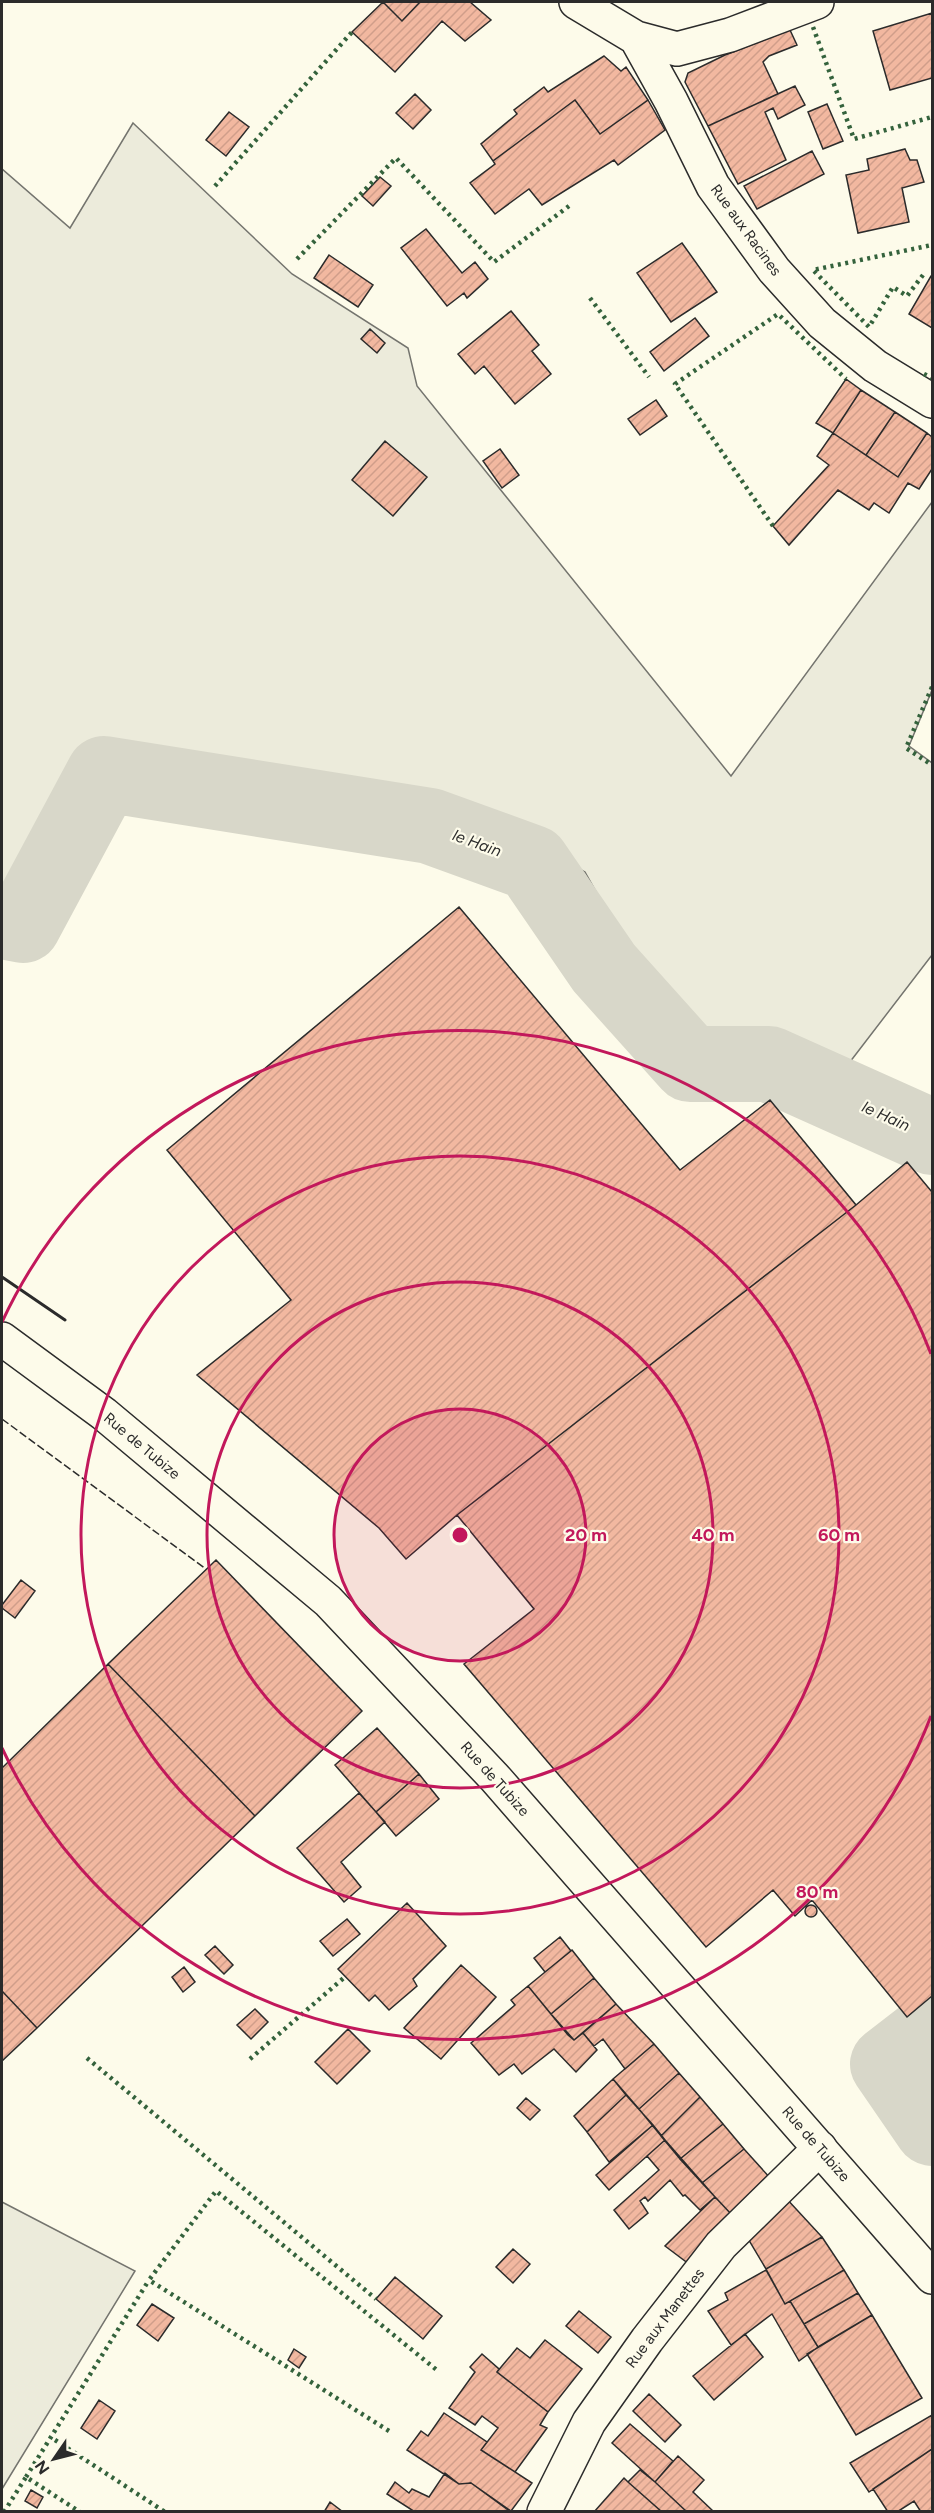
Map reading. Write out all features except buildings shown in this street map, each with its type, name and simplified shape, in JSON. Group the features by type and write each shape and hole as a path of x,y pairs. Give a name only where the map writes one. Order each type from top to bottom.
{"main road":[{"name":"Rue aux Racines","path":"576,2 636,38 671,101 713,186 774,270 822,323 875,366 933,401"},
{"path":"636,38 677,49 730,35 817,2"},
{"name":"Rue de Tubize","path":"2,1339 104,1414 328,1600 495,1779 933,2277"},
{"name":"Rue aux Manettes","path":"544,2511 589,2422 647,2340 721,2245 820,2148"}],"shaded area":[{"path":"133,123 292,274 408,348 417,386 731,776 932,502 932,690 909,746 932,763 932,955 843,1071 787,1044 695,1032 633,958 585,872 494,822 82,761 47,832 33,956 2,945 2,169 70,228"},
{"path":"2,2202 135,2271 2,2489"}],"waterway":[{"name":"le Hain","path":"2,921 23,925 104,774 430,826 532,863 604,968 690,1064 769,1064 932,1137"},
{"name":"le Hain","path":"932,2030 888,2064 932,2128"}],"hedge":[{"path":"813,27 854,139 932,117"},
{"path":"215,186 352,32"},
{"path":"297,259 396,158 494,262 569,206"},
{"path":"923,275 907,296 893,287 869,327 813,270 932,245"},
{"path":"590,298 649,377"},
{"path":"773,526 675,384 778,314 846,379"},
{"path":"924,374 932,378"},
{"path":"932,687 906,748 932,765"},
{"path":"250,2059 346,1976"},
{"path":"87,2058 376,2299"},
{"path":"389,2431 149,2280 216,2191 438,2371"},
{"path":"26,2477 149,2280"},
{"path":"55,2440 165,2512"},
{"path":"4,2512 26,2477 80,2512"}],"fence":[{"path":"2,1419 206,1569"}],"wall":[{"path":"2,1277 65,1320"}]}
